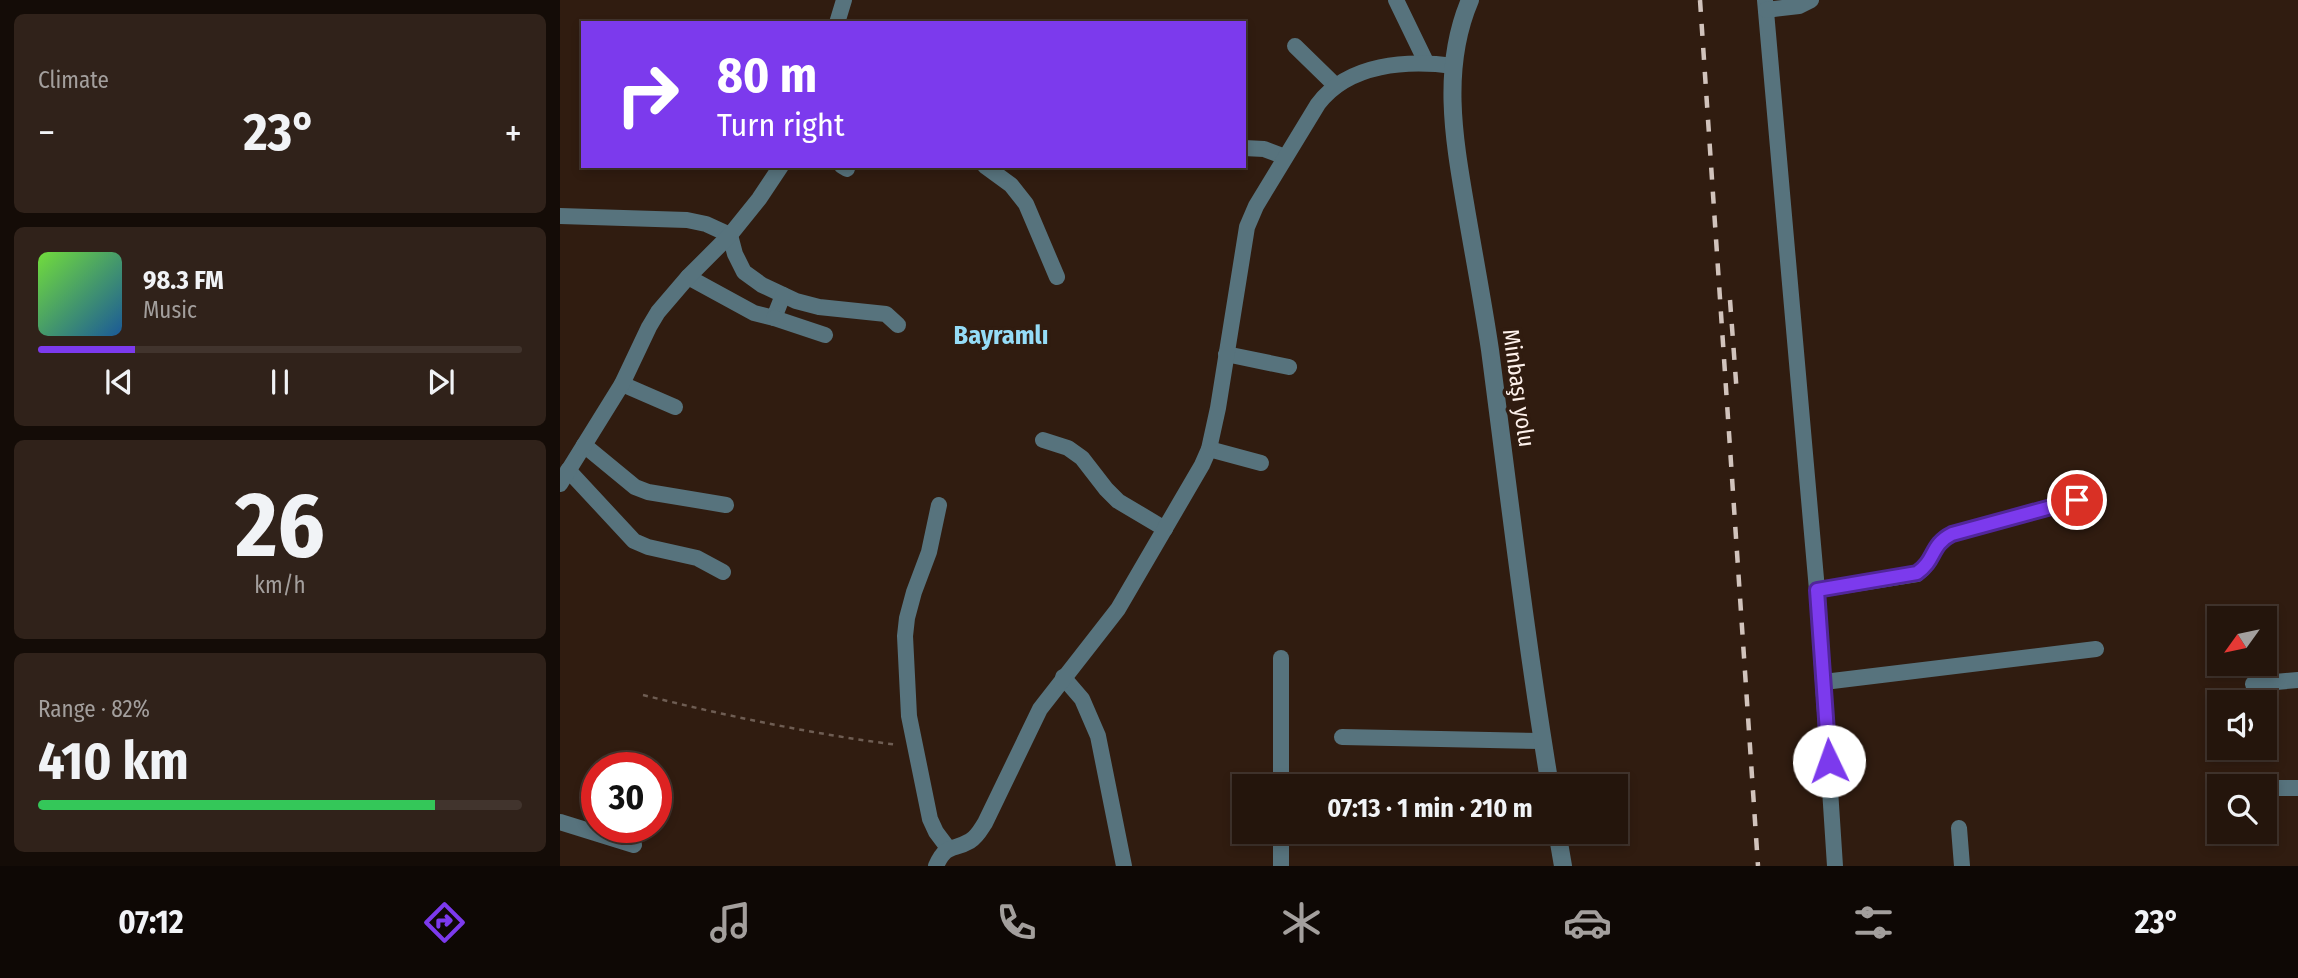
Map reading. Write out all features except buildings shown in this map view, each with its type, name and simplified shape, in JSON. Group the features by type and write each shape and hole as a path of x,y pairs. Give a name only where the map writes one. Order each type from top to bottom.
{"street":[{"path":"838,21 844,0"},
{"path":"1396,0 1426,62"},
{"name":"Minbaşı yolu","path":"1470,0 1454,66 1451,103 1454,142 1487,334 1548,774"},
{"path":"1811,0 1799,6 1766,5 1817,590 1835,866"},
{"path":"1295,46 1335,86"},
{"path":"936,866 948,848 970,841 981,830 1040,709 1118,609 1195,480 1209,449 1247,227 1256,206 1318,104 1335,86 1346,79 1374,69 1426,62 1454,66"},
{"path":"1246,148 1264,149 1285,157"},
{"path":"723,572 697,558 648,547 634,541 564,477 622,384 658,312 730,235 759,199 779,168"},
{"path":"988,168 1011,185 1026,204 1057,277"},
{"path":"560,216 687,220 706,224 730,235"},
{"path":"730,235 744,272 783,295 819,307 886,314 898,325"},
{"path":"688,277 754,313 825,335"},
{"path":"774,318 783,295"},
{"path":"1226,354 1289,367"},
{"path":"622,384 675,407"},
{"path":"1043,440 1068,448 1082,458 1118,501 1165,530"},
{"path":"584,445 635,487 648,492 726,505"},
{"path":"1209,449 1261,463"},
{"path":"1817,590 1917,573 1926,567 1940,540 1952,534 2077,500"},
{"path":"939,505 929,552 914,592 906,626 909,716 930,819 948,848"},
{"path":"1824,682 2096,649"},
{"path":"1281,658 1281,774"},
{"path":"1063,677 1082,699 1098,736 1124,866"},
{"path":"2253,684 2298,680"},
{"path":"1342,737 1542,741"},
{"path":"2277,788 2298,788"},
{"path":"560,822 635,845"},
{"path":"1959,828 1962,866"},
{"path":"1281,844 1281,866"},
{"path":"1559,844 1563,866"}],"path":[{"path":"643,695 803,730 898,745 916,743"}],"railway":[{"path":"1700,0 1758,866"},
{"path":"1730,300 1737,395"}],"district":[{"name":"Bayramlı","path":"1001,335"}],"route":[{"path":"1829,761 1817,590 1917,573 1926,567 1940,540 1952,534 2077,500"}]}
